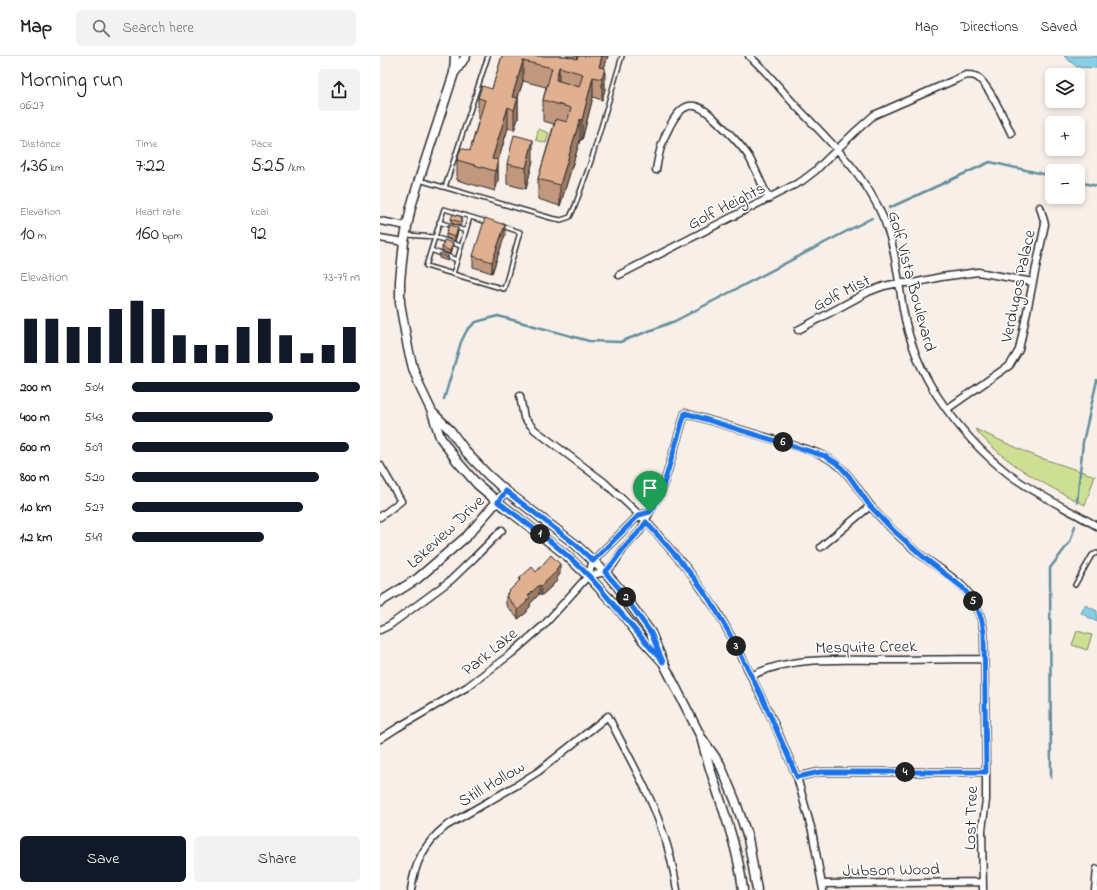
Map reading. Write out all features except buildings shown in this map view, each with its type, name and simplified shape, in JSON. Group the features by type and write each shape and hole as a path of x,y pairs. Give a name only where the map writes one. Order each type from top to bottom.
{"street":[{"path":"455,56 454,73 419,180 404,239 400,281 400,304 413,368 432,412 440,437 457,461 477,484 566,555 588,576 618,608 640,637 663,662"},
{"path":"454,73 466,56"},
{"name":"Golf Vista Boulevard","path":"749,56 837,149 865,183 876,200 891,237 907,328 922,369 937,396 956,423 975,444 1010,475 1097,526"},
{"name":"Golf Heights","path":"619,275 802,182 874,115 966,75 974,75 983,81 1011,133"},
{"path":"656,170 659,152 676,114 685,106 697,106 707,111 736,140 748,157 769,199"},
{"name":"Verdugos Palace","path":"947,409 1010,365 1019,350 1045,224 1040,207"},
{"path":"380,221 407,226"},
{"path":"380,238 404,239"},
{"name":"Golf Mist","path":"798,330 868,292 884,286 899,283 913,283 941,277 978,272 1033,282"},
{"path":"520,396 524,418 534,430 604,482 639,515 688,571 717,611 738,649 774,723 797,777 812,831 823,887"},
{"path":"432,412 450,430 467,453 487,474 506,491 575,544 605,572 618,587 651,633 663,662 701,737 720,764 736,800 748,838 757,890"},
{"name":"Lost Tree","path":"650,512 663,487 685,413 825,456 838,464 849,476 870,506 907,543 963,588 978,610 984,633 986,800 982,830 983,890"},
{"path":"380,465 401,501 380,517"},
{"name":"Lakeview Drive","path":"380,602 417,579 466,536 498,502 506,491"},
{"path":"821,548 870,506"},
{"path":"593,561 639,515 650,512"},
{"path":"588,576 605,572 612,565 624,548 640,531 650,512"},
{"path":"380,630 390,625 451,580 502,530"},
{"path":"614,540 624,548"},
{"name":"Park Lake","path":"380,739 467,688 512,653 544,625 588,576 593,561"},
{"name":"Mesquite Creek","path":"751,676 761,671 778,666 809,661 984,659"},
{"name":"Still Hollow","path":"411,890 418,859 436,834 446,826 517,786 539,771 608,716 652,803 663,833 677,890"},
{"path":"701,737 709,767 734,842 743,890"},
{"path":"797,777 820,772 986,772"},
{"path":"1095,890 1097,869"},
{"name":"Jubson Wood","path":"823,887 983,882"}],"lane":[{"path":"445,187 488,56"},
{"path":"419,180 551,218 561,220 570,217 576,206 591,161 622,56"},
{"path":"492,223 444,209 426,266 504,289 520,232 498,225"},
{"path":"453,274 470,217"},
{"path":"440,222 466,230"},
{"path":"404,239 434,237 461,246"},
{"path":"431,250 457,260"},
{"path":"1075,585 1092,555 1097,554"}],"green space":[{"path":"538,129 549,133 546,143 536,140"},
{"path":"975,429 1035,456 1095,476 1085,505 1026,473 999,453"},
{"path":"1077,631 1092,635 1087,650 1072,645"}],"water":[{"path":"1064,56 1097,56 1097,68 1077,67"},
{"path":"1085,605 1097,611 1097,622 1081,613"}],"waterway":[{"path":"889,208 990,162 1045,174"},
{"path":"1085,183 1097,186"},
{"path":"444,399 461,342 467,330 476,322 498,316 589,341 620,342 675,321 872,218"},
{"path":"1077,503 1083,442 1097,380"},
{"path":"1051,778 1050,568 1070,542 1075,526"}],"route":[{"path":"685,413 812,451 825,456 838,464 855,483 870,506 881,518 921,555 963,588 978,610 984,633 986,772 820,772 797,777 774,723 738,649 717,611 688,571 646,522 605,572 618,587 651,633 663,662 640,637 618,608 588,576 566,555 498,502 506,491 575,544 593,561 639,515 650,512 663,487 685,413"}]}
